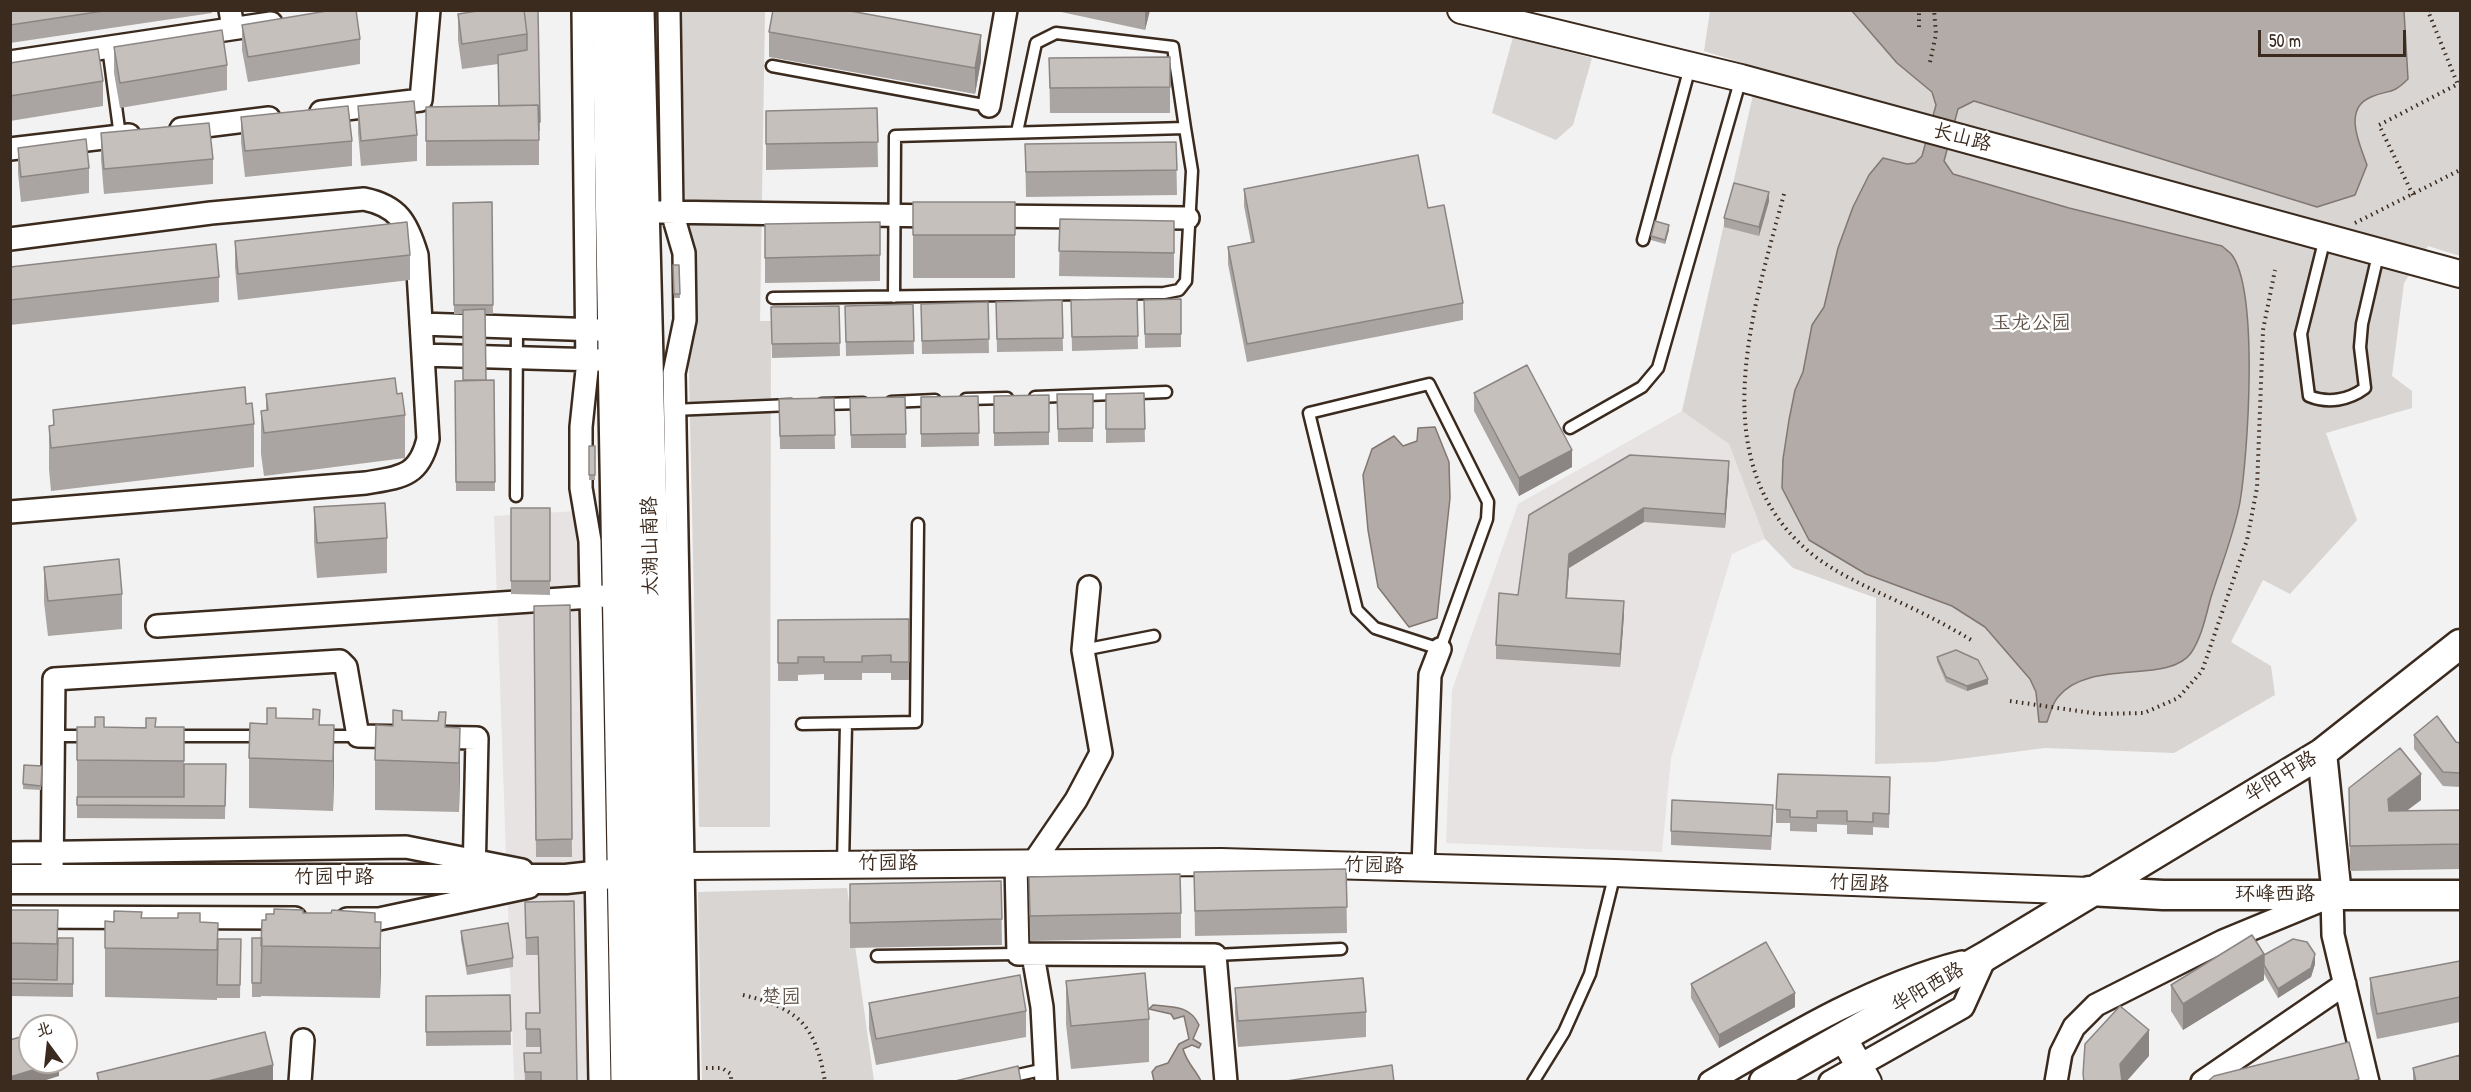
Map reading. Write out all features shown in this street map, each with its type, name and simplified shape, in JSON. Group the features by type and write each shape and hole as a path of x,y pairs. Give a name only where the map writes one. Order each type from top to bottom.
{"main road":[{"name":"太湖山南路","path":"609,10 601,345 611,874 628,1082"},
{"name":"太湖山南路","path":"637,10 656,212 661,410 652,592 670,867 661,1082"},
{"name":"华阳中路","path":"2089,891 2322,753 2460,644"},
{"path":"2322,753 2335,896"},
{"name":"竹园中路","path":"10,879 52,864 474,879 566,879 670,867"},
{"name":"环峰西路","path":"2089,891 2335,896 2460,895"},
{"name":"华阳西路","path":"1764,1082 1986,956 2089,891"}],"street":[{"path":"10,149 421,100 429,10"},
{"path":"583,10 601,345"},
{"path":"669,10 656,212 1188,218"},
{"path":"989,106 1006,10"},
{"name":"长山路","path":"1461,10 1517,17 2460,274"},
{"path":"10,62 108,47 232,19 287,20"},
{"path":"10,239 211,213 364,199 384,203 400,216 411,234 417,255 428,439 424,457 414,469 399,478 366,483 10,512"},
{"path":"421,324 517,328 601,345"},
{"path":"423,355 517,358 601,345"},
{"path":"661,410 670,867 695,1075"},
{"path":"1046,1075 1042,1007 1025,955 1024,863 1076,800 1101,753 1083,650 1089,587"},
{"path":"157,626 652,592"},
{"path":"1423,867 1430,675 1440,649"},
{"path":"52,864 54,679 340,661 346,668 358,736 477,738 474,879"},
{"path":"10,853 52,864 406,847 566,879"},
{"name":"竹园路","path":"670,867 1221,862 1615,873 2089,891"},
{"path":"600,1082 611,874"},
{"path":"10,917 379,919 566,879"},
{"path":"2056,1082 2061,1053 2074,1026 2096,1005 2223,941 2335,896 2333,935 2368,1082"},
{"path":"1025,955 1215,955 1226,1082"},
{"path":"1830,1082 1863,1073 1963,1006 1986,956"},
{"path":"1710,1082 1791,1034 1924,972 1986,956"},
{"path":"2202,1082 2345,984"},
{"path":"1843,1037 1863,1073"},
{"path":"300,1082 303,1040"}],"lane":[{"path":"773,298 1164,293 1179,290 1185,280 1192,171 1173,47 1056,33 1036,43 1017,132"},
{"path":"108,47 120,136"},
{"path":"1642,240 1690,65"},
{"path":"772,66 989,106"},
{"path":"1570,428 1642,387 1658,368 1741,78"},
{"path":"894,297 895,136 1185,128"},
{"path":"2325,238 2301,334 2308,396 2319,400 2352,397 2365,388 2360,347 2361,324 2378,255"},
{"path":"516,496 517,328"},
{"path":"1429,384 1488,502 1487,519 1440,649 1375,628 1357,610 1309,413 1429,384"},
{"path":"661,410 1166,392"},
{"path":"802,724 916,722 918,524"},
{"path":"1083,650 1154,636"},
{"path":"843,864 846,724"},
{"path":"53,736 100,736"},
{"path":"159,736 276,736"},
{"path":"311,736 358,736"},
{"path":"1533,1082 1564,1032 1590,974 1615,873"},
{"path":"1215,955 1341,950"},
{"path":"877,956 1025,955"},
{"path":"987,1082 1046,1075"}],"path":[{"path":"1919,10 1919,27"},
{"path":"1930,62 1936,33 1934,10"},
{"path":"2413,195 2379,125 2459,84 2428,11 2430,10"},
{"path":"2325,238 2460,170"},
{"path":"1784,194 1753,315 1743,390 1746,432 1764,492 1784,526 1818,558 1862,585 1927,615 1973,641"},
{"path":"2010,701 2099,714 2144,713 2178,698 2202,671 2247,540 2257,488 2263,330 2275,270"},
{"path":"743,994 776,1005 809,1028 817,1045 825,1082"},
{"path":"695,1075 722,1068 731,1074 731,1082"}],"shaded area":[{"path":"1852,11 2404,11 2408,79 2394,90 2371,97 2357,110 2356,128 2367,165 2355,195 2317,207 1974,101 1958,109 1944,161 1953,174 2069,208 2222,246 2232,255 2240,275 2246,303 2249,337 2248,413 2240,502 2231,538 2198,640 2191,653 2180,662 2165,668 2108,674 2072,685 2058,697 2047,722 2039,722 2036,692 2030,679 1985,627 1952,606 1866,574 1809,540 1782,488 1783,459 1795,390 1803,372 1812,325 1824,307 1838,248 1853,207 1869,175 1883,158 1907,164 1915,163 1922,156 1936,105 1932,92 1897,63"},
{"path":"1682,411 1729,444 1765,539 1732,554 1671,758 1662,852 1446,843 1452,690 1518,504"},
{"path":"1435,427 1449,462 1450,498 1437,618 1409,627 1378,587 1368,530 1363,475 1372,449 1394,436 1403,446 1417,441 1418,428"},
{"path":"577,511 591,1081 514,1081 494,516"},
{"path":"1153,1005 1180,1008 1195,1018 1199,1025 1193,1039 1201,1044 1199,1048 1192,1045 1183,1049 1201,1081 1154,1081 1152,1072 1156,1067 1168,1063 1179,1044 1189,1039 1184,1016 1174,1019 1171,1014 1149,1009"}],"green space":[{"path":"681,11 765,11 760,321 771,321 770,827 699,827"},
{"name":"玉龙公园","path":"1710,11 2460,11 2460,256 2428,246 2404,283 2392,376 2412,391 2412,408 2326,433 2357,520 2290,594 2263,580 2231,642 2271,666 2275,695 2174,753 2045,748 1935,762 1875,764 1876,598 1793,568 1765,539 1729,444 1682,411 1759,68 1704,51"},
{"path":"1513,37 1592,58 1573,125 1556,140 1492,113"},
{"name":"楚园","path":"847,888 874,1081 702,1081 698,892"}],"building":[{"path":"10,10 110,10 10,25"},
{"path":"333,10 356,10 360,39 248,57 242,25"},
{"path":"484,10 524,10 527,34 462,44 458,14"},
{"path":"524,10 538,10 540,122 538,105 499,106 498,55 527,50"},
{"path":"773,10 845,10 981,35 975,68 769,32"},
{"path":"222,30 227,65 120,83 114,47"},
{"path":"98,49 103,81 10,96 10,63"},
{"path":"1170,57 1170,87 1050,88 1049,58"},
{"path":"414,101 417,135 361,141 358,106"},
{"path":"538,105 539,140 426,141 426,107"},
{"path":"348,106 352,141 245,151 241,117"},
{"path":"877,108 878,142 766,144 766,111"},
{"path":"209,123 213,159 104,169 101,133"},
{"path":"86,139 89,168 21,177 18,148"},
{"path":"1176,142 1177,170 1026,172 1025,144"},
{"path":"1418,155 1428,208 1444,205 1463,303 1247,344 1228,247 1254,242 1244,189"},
{"path":"1734,183 1769,192 1759,227 1724,218"},
{"path":"492,202 493,305 454,305 453,203"},
{"path":"913,202 1015,202 1015,235 913,235"},
{"path":"1060,219 1174,221 1174,253 1059,251"},
{"path":"1655,221 1669,225 1665,240 1651,236"},
{"path":"407,222 410,255 238,274 235,241"},
{"path":"880,222 880,255 765,258 765,224"},
{"path":"216,244 219,277 10,300 10,267"},
{"path":"673,265 679,265 680,294 674,294"},
{"path":"1137,299 1138,336 1072,337 1071,300"},
{"path":"1181,299 1181,334 1145,334 1144,300"},
{"path":"1062,300 1063,338 997,339 996,302"},
{"path":"988,302 989,339 922,341 921,304"},
{"path":"913,304 914,341 846,342 845,306"},
{"path":"839,306 840,343 772,344 771,307"},
{"path":"485,309 486,380 463,380 463,310"},
{"path":"1527,365 1572,450 1519,478 1474,393"},
{"path":"395,378 397,394 402,393 405,415 264,433 261,411 268,410 266,394"},
{"path":"494,380 495,482 456,482 455,381"},
{"path":"245,387 246,404 252,403 254,424 51,448 49,426 54,425 53,410"},
{"path":"1144,393 1145,429 1106,429 1106,394"},
{"path":"1057,394 1093,394 1093,428 1058,429"},
{"path":"1049,395 1049,432 994,433 994,396"},
{"path":"978,396 979,433 921,434 921,397"},
{"path":"905,397 906,434 851,435 850,398"},
{"path":"834,398 835,435 780,436 779,399"},
{"path":"589,446 595,446 595,475 589,475"},
{"path":"1630,455 1729,461 1725,514 1644,508 1569,554 1566,598 1624,601 1620,654 1496,645 1499,593 1518,595 1529,515"},
{"path":"385,503 387,538 317,543 314,507"},
{"path":"511,508 550,508 550,581 511,581"},
{"path":"119,559 122,594 48,601 44,567"},
{"path":"570,605 572,839 536,840 534,606"},
{"path":"909,619 909,662 891,662 891,655 862,656 862,662 824,662 824,657 798,657 798,663 778,663 778,620"},
{"path":"1956,650 1978,660 1988,679 1967,686 1946,677 1937,657"},
{"path":"267,708 276,708 276,718 313,719 313,709 320,710 319,725 334,725 333,761 249,758 250,723 267,724"},
{"path":"393,710 402,711 402,720 438,721 439,712 446,712 445,727 460,728 459,763 375,760 376,725 393,726"},
{"path":"2437,716 2456,742 2460,743 2460,773 2443,772 2414,735"},
{"path":"95,717 104,717 104,727 146,728 146,718 156,718 155,727 184,727 184,761 77,760 77,727 95,727"},
{"path":"2400,748 2421,774 2388,799 2389,811 2460,810 2460,844 2350,846 2349,788"},
{"path":"184,764 226,764 225,806 77,805 77,797 184,797"},
{"path":"24,765 42,766 41,786 23,784"},
{"path":"1778,774 1890,777 1889,814 1873,813 1873,822 1847,821 1847,811 1817,811 1817,818 1790,817 1790,810 1776,809"},
{"path":"1672,800 1773,805 1771,836 1671,831"},
{"path":"1346,869 1347,907 1195,911 1194,872"},
{"path":"1180,874 1181,913 1030,916 1029,877"},
{"path":"1001,881 1002,919 850,923 850,884"},
{"path":"574,901 577,1082 541,1082 541,1072 525,1072 524,1053 541,1053 540,1029 526,1029 526,1013 540,1013 538,937 526,938 525,902"},
{"path":"274,909 303,910 303,913 331,913 332,910 375,913 375,922 381,922 380,948 261,946 262,920 266,920 266,914 274,914"},
{"path":"10,910 58,910 57,944 10,943"},
{"path":"114,911 142,912 141,918 178,918 178,913 200,913 200,922 218,923 217,950 105,948 105,921 114,922"},
{"path":"508,923 513,958 467,966 461,931"},
{"path":"2252,935 2264,954 2183,1004 2171,985"},
{"path":"58,938 73,938 73,984 10,983 10,979 57,980"},
{"path":"252,938 262,938 261,983 252,983"},
{"path":"218,939 241,939 240,985 217,985"},
{"path":"2293,939 2307,942 2315,954 2311,968 2278,989 2264,965 2264,955"},
{"path":"1766,942 1795,993 1719,1035 1691,984"},
{"path":"2460,961 2460,997 2377,1014 2370,978"},
{"path":"1145,973 1149,1019 1071,1026 1066,981"},
{"path":"1020,975 1026,1011 876,1039 869,1003"},
{"path":"1363,978 1366,1012 1238,1021 1235,988"},
{"path":"510,995 511,1031 426,1032 426,996"},
{"path":"2120,1006 2149,1030 2120,1064 2122,1082 2084,1082 2085,1044"},
{"path":"265,1032 273,1065 204,1082 99,1082 97,1073"},
{"path":"18,1038 20,1074 10,1077 10,1040"},
{"path":"2349,1042 2359,1079 2350,1082 2207,1082 2214,1076"},
{"path":"2460,1055 2460,1082 2416,1082 2413,1068"},
{"path":"1392,1065 1394,1082 1280,1082"},
{"path":"1018,1066 1021,1082 951,1082"}]}
